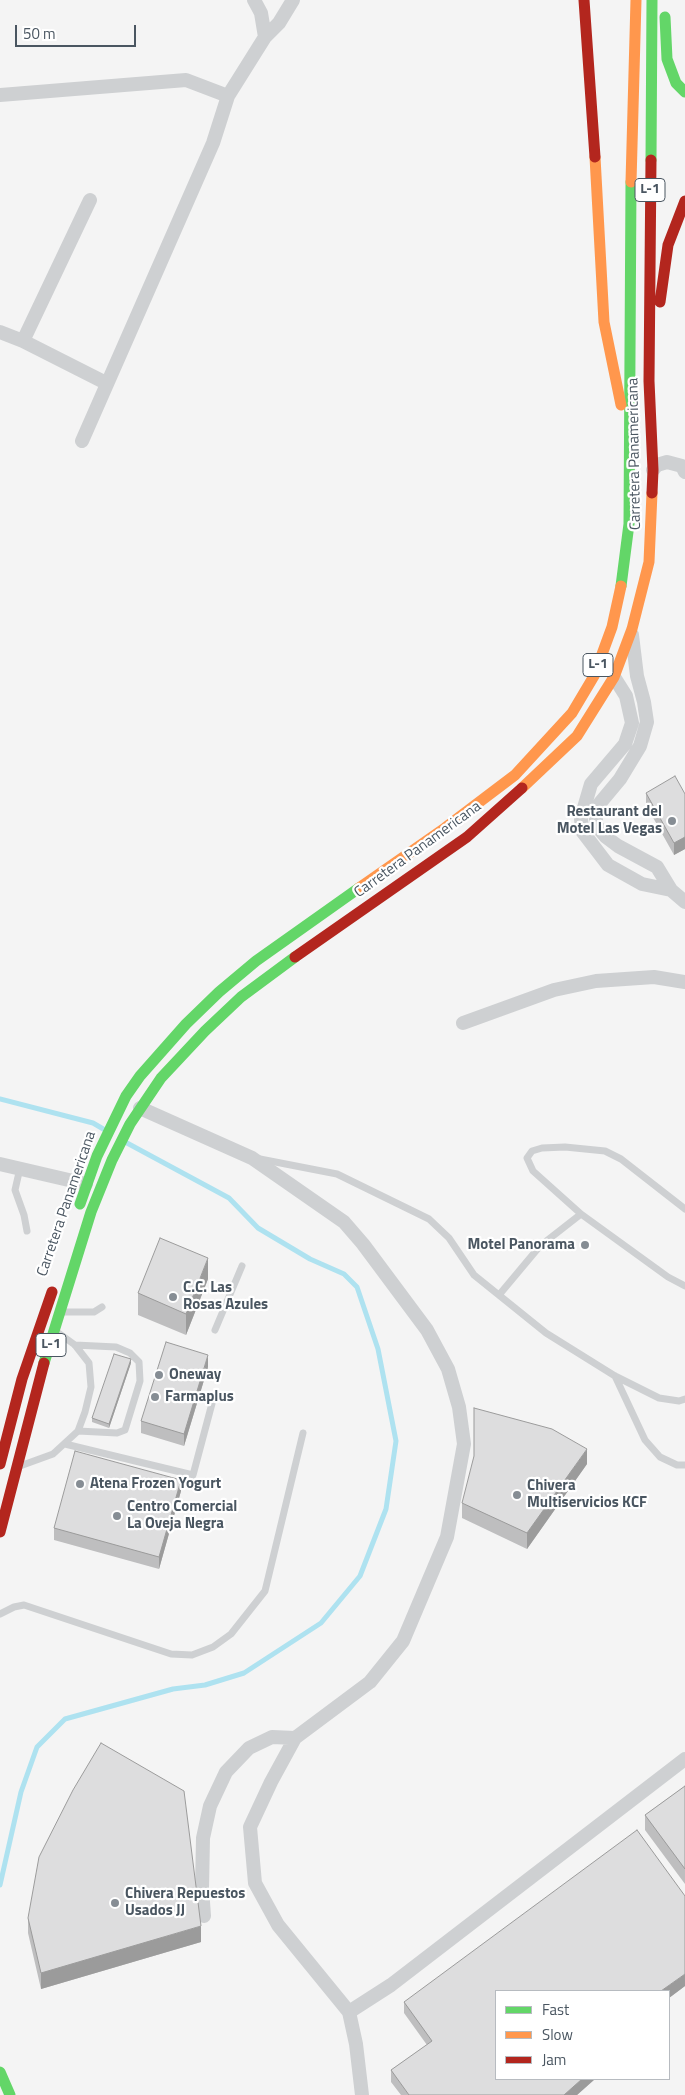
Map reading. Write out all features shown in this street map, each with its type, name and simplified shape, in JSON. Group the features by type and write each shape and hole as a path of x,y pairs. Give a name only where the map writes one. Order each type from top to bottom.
{"main road":[{"path":"584,0 592,100 604,322 630,448"},
{"name":"Carretera Panamericana","path":"77,1212 97,1156 115,1116 140,1076 186,1024 219,992 256,961 445,828 515,775 572,713 594,676 612,627 621,589 629,524 636,0"},
{"name":"Carretera Panamericana","path":"0,1532 37,1386 56,1331 91,1212 112,1160 130,1124 161,1078 205,1031 241,997 324,935 467,837 528,784 577,736 614,677 632,629 649,562 653,470 649,381 652,0"},
{"path":"662,0 665,10 667,59 676,83 685,92"},
{"path":"649,381 668,245 685,201"},
{"name":"Carretera Panamericana","path":"0,1464 22,1379 55,1281"},
{"path":"0,2072 10,2095"}],"street":[{"path":"254,0 261,12 265,37"},
{"path":"82,440 214,143 228,96 265,37 280,23 292,0"},
{"path":"0,95 186,80 228,96"},
{"path":"23,341 90,200"},
{"path":"0,332 23,341 106,384"},
{"path":"653,470 658,465 668,462 682,466 685,472"},
{"path":"632,629 637,676 647,722 640,746 620,779 600,803 596,825 606,837 618,846 657,867 671,890 685,902"},
{"path":"614,677 626,696 632,723 625,744 592,784 581,818 582,831 608,865 642,884 671,890"},
{"path":"463,1023 554,990 596,981 654,977 685,982"},
{"path":"140,1108 252,1158 344,1222 363,1244 427,1330 448,1369 460,1407 464,1444 447,1537 428,1587 403,1641 370,1682 295,1738 250,1826 256,1883 278,1925 349,2012 356,2044 362,2095"},
{"path":"0,1164 86,1184"},
{"path":"204,1916 202,1888 203,1838 210,1806 226,1772 249,1748 272,1737 295,1738"},
{"path":"349,2012 391,1985 685,1759"}],"lane":[{"path":"685,1209 621,1159 605,1151 565,1147 542,1148 532,1151 527,1158 533,1171 581,1214 668,1277 685,1286"},
{"path":"252,1158 337,1174 429,1219 449,1238 474,1275 546,1333 615,1376 659,1398 679,1401 685,1399"},
{"path":"20,1168 16,1190 24,1214 26,1231"},
{"path":"499,1296 540,1246 581,1214"},
{"path":"215,1330 242,1266"},
{"path":"61,1312 94,1312 102,1307"},
{"path":"0,1470 53,1454 65,1444 78,1431 91,1387 88,1363 75,1345 56,1331 41,1326"},
{"path":"75,1345 116,1347 130,1353 139,1362 140,1381 125,1430 117,1433 78,1431"},
{"path":"615,1376 645,1440 660,1457 677,1465 685,1465"},
{"path":"65,1444 193,1474 214,1396"},
{"path":"0,1614 24,1605 171,1654 192,1655 213,1647 231,1634 265,1591 303,1433"}],"building":[{"path":"675,776 685,794 685,837 674,843 646,793"},
{"path":"160,1238 208,1258 186,1314 138,1293"},
{"path":"166,1342 208,1355 184,1434 141,1421"},
{"path":"114,1354 131,1359 109,1424 92,1418"},
{"name":"Chivera Multiservicios KCF","path":"474,1408 552,1429 587,1449 527,1533 462,1503 474,1456"},
{"name":"Centro Comercial La Oveja Negra","path":"75,1451 181,1480 159,1557 54,1528"},
{"name":"Chivera Repuestos Usados JJ","path":"101,1743 184,1791 201,1926 41,1973 28,1918 39,1857 73,1790"},
{"path":"685,1786 685,1869 645,1815"},
{"path":"637,1830 685,1896 685,1974 662,1990 495,1990 495,2080 581,2080 564,2095 409,2095 391,2070 432,2041 404,2002"}],"waterway":[{"path":"0,1099 93,1123 105,1130"},
{"path":"0,1885 21,1792 37,1747 65,1719 173,1689 205,1685 244,1673 321,1623 360,1576 386,1509 396,1441 378,1349 357,1287 344,1274 310,1259 258,1228 229,1198 127,1143"}],"traffic: fast":[{"path":"651,160 652,0"},
{"path":"665,17 667,59 676,83 685,92"},
{"path":"621,586 629,524 631,182"},
{"path":"80,1204 97,1156 126,1096 140,1076 186,1024 219,992 256,961 359,888"},
{"path":"44,1363 91,1212 112,1160 130,1124 161,1078 205,1031 241,997 295,957"},
{"path":"0,2072 10,2095"}],"traffic: slow":[{"path":"631,182 636,0"},
{"path":"595,157 604,322 621,405"},
{"path":"522,788 577,736 614,677 632,629 649,562 652,493"},
{"path":"359,888 445,828 515,775 572,713 594,676 612,627 621,586"}],"traffic: jam":[{"path":"584,0 595,157"},
{"path":"651,160 649,381 653,470 652,493"},
{"path":"660,302 668,245 685,201"},
{"path":"295,957 467,837 522,788"},
{"path":"0,1464 22,1379 52,1292"},
{"path":"0,1532 44,1363"}],"place":[{"name":"Restaurant del Motel Las Vegas","path":"672,821"},
{"name":"Motel Panorama","path":"585,1245"},
{"name":"C.C. Las Rosas Azules","path":"173,1297"},
{"name":"Oneway","path":"159,1375"},
{"name":"Farmaplus","path":"155,1397"},
{"name":"Atena Frozen Yogurt","path":"80,1484"},
{"name":"Chivera Multiservicios KCF","path":"517,1495"},
{"name":"Centro Comercial La Oveja Negra","path":"117,1516"},
{"name":"Chivera Repuestos Usados JJ","path":"115,1903"}]}
